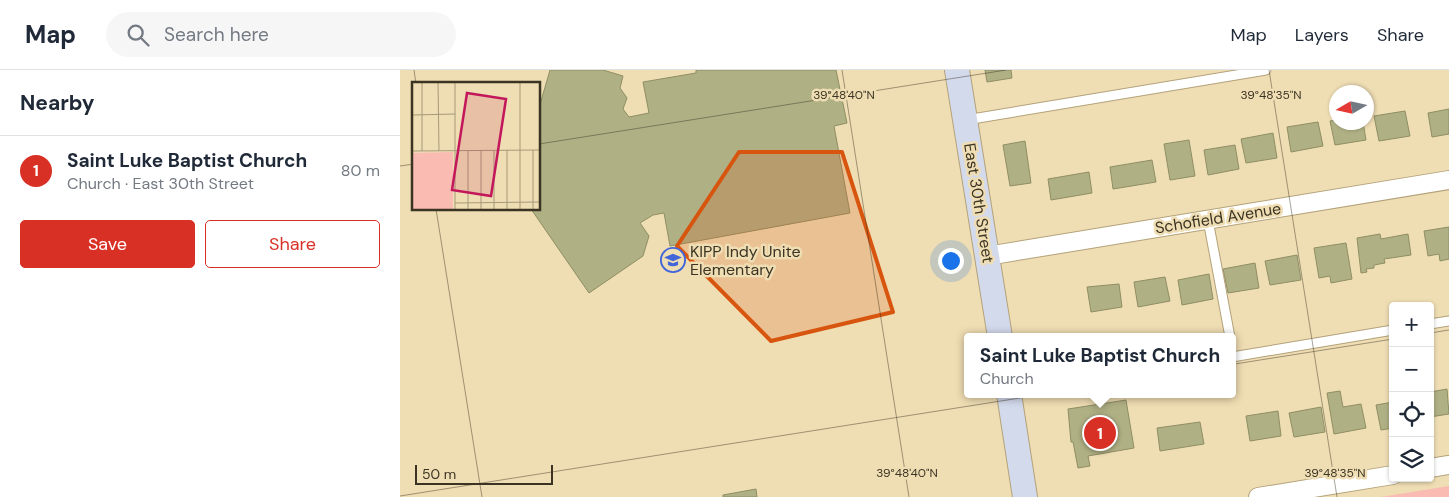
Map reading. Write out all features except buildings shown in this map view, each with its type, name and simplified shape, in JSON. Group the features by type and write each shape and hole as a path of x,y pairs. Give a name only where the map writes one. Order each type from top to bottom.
{"main road":[{"name":"East 30th Street","path":"957,70 999,333"},
{"path":"1010,398 1026,497"}],"street":[{"name":"Schofield Avenue","path":"987,256 1449,180"},
{"path":"1434,467 1449,465"},
{"path":"1258,497 1389,476"}],"lane":[{"path":"965,120 1266,70"},
{"path":"1208,220 1229,333"},
{"path":"1434,323 1449,321"},
{"path":"1236,356 1389,331"}],"highlighted area":[{"path":"739,152 842,152 893,312 771,341 677,246"}],"shaded area":[{"path":"1449,486 1449,497 1381,497"}],"place":[{"name":"KIPP Indy Unite Elementary","path":"673,260"},
{"name":"Saint Luke Baptist Church","path":"1100,433"}]}
